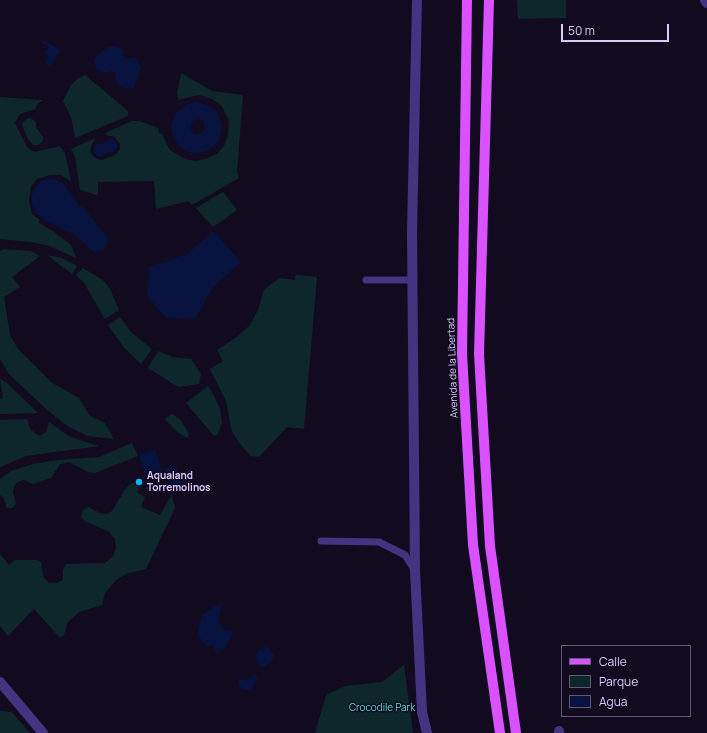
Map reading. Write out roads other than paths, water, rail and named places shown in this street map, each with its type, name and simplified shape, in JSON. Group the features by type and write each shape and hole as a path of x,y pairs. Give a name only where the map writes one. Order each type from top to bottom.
{"main road":[{"name":"Avenida de la Libertad","path":"467,0 462,354 473,545 500,733"},
{"path":"489,0 480,354 490,546 516,733"}],"street":[{"path":"417,0 412,233 415,571 422,712 427,733"},
{"path":"0,682 43,733"}],"lane":[{"path":"366,280 413,280"},
{"path":"321,541 379,542 405,555 415,571"}],"water":[{"path":"43,41 61,50 51,66 45,63 49,57 45,54 49,47 42,43"},
{"path":"113,45 123,50 123,55 126,59 135,56 141,68 134,88 126,88 121,86 116,82 116,73 111,71 106,73 102,72 97,69 94,64 94,59 107,47"},
{"path":"195,102 213,108 218,113 222,126 219,140 214,146 200,153 192,153 179,146 172,133 171,126 176,113 188,104","holes":["199,119 204,122 205,129 203,132 196,135 192,132 190,128 191,123 194,120"]},
{"path":"110,139 113,139 117,144 115,152 107,153 101,157 97,156 94,153 95,145 99,143 103,144"},
{"path":"53,179 61,182 78,204 86,210 108,239 105,247 101,251 94,252 75,235 46,221 37,214 33,207 31,198 34,189 40,182"},
{"path":"213,231 241,262 213,287 195,319 166,318 147,296 149,267 186,255"},
{"path":"155,450 163,474 147,479 139,455"},
{"path":"176,465 183,486 172,490 165,469"},
{"path":"217,605 222,605 218,619 220,625 225,630 233,632 226,647 217,653 212,645 207,646 197,635 202,615"},
{"path":"267,646 275,656 272,661 264,667 260,667 256,657 257,652"},
{"path":"256,675 258,678 251,690 245,690 239,686 238,679 247,680"}],"place":[{"name":"Aqualand Torremolinos","path":"139,482"}],"park label":[{"name":"Crocodile Park","path":"382,708"}]}
